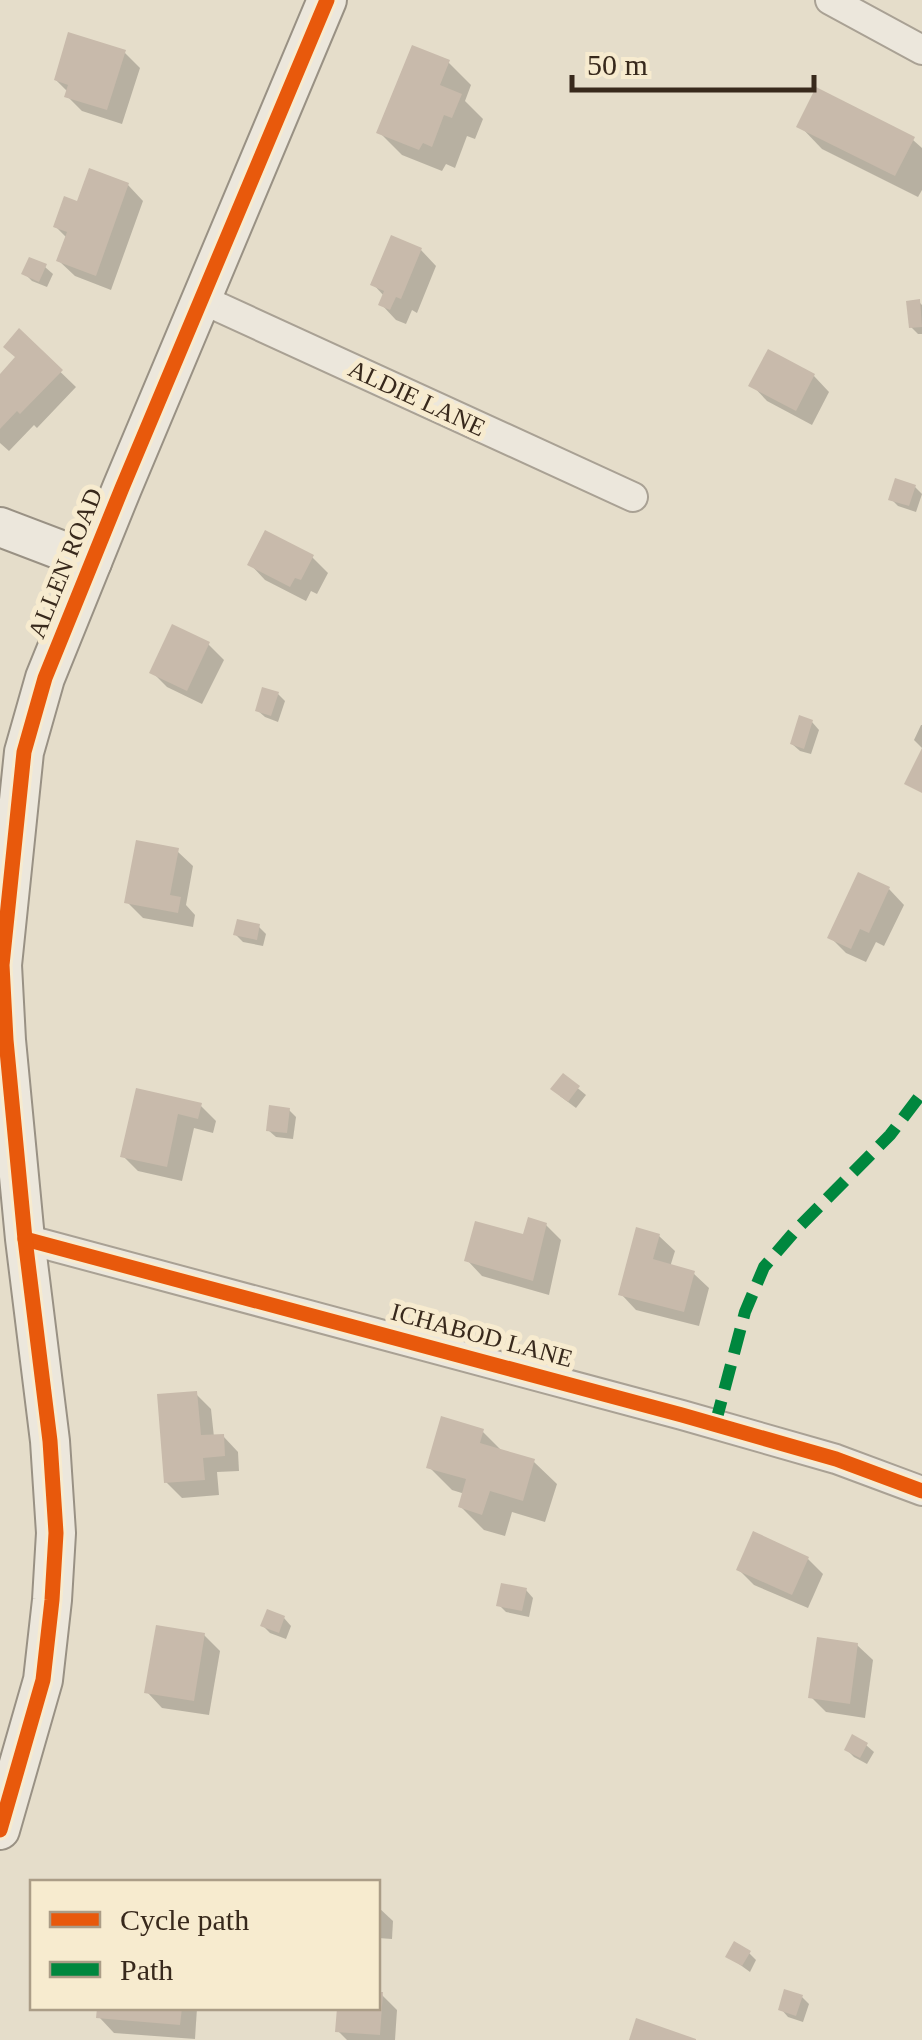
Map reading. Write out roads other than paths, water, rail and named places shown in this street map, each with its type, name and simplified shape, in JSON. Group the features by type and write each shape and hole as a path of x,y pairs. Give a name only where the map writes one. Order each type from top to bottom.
{"street":[{"name":"ALLEN ROAD","path":"0,1830 42,1680 56,1534 50,1441 6,1040 2,965 24,752 45,678 327,0"},
{"path":"830,0 920,41"},
{"name":"ALDIE LANE","path":"201,299 632,497"},
{"path":"0,527 92,562"},
{"name":"ICHABOD LANE","path":"25,1239 682,1415 836,1459 922,1491"}]}
